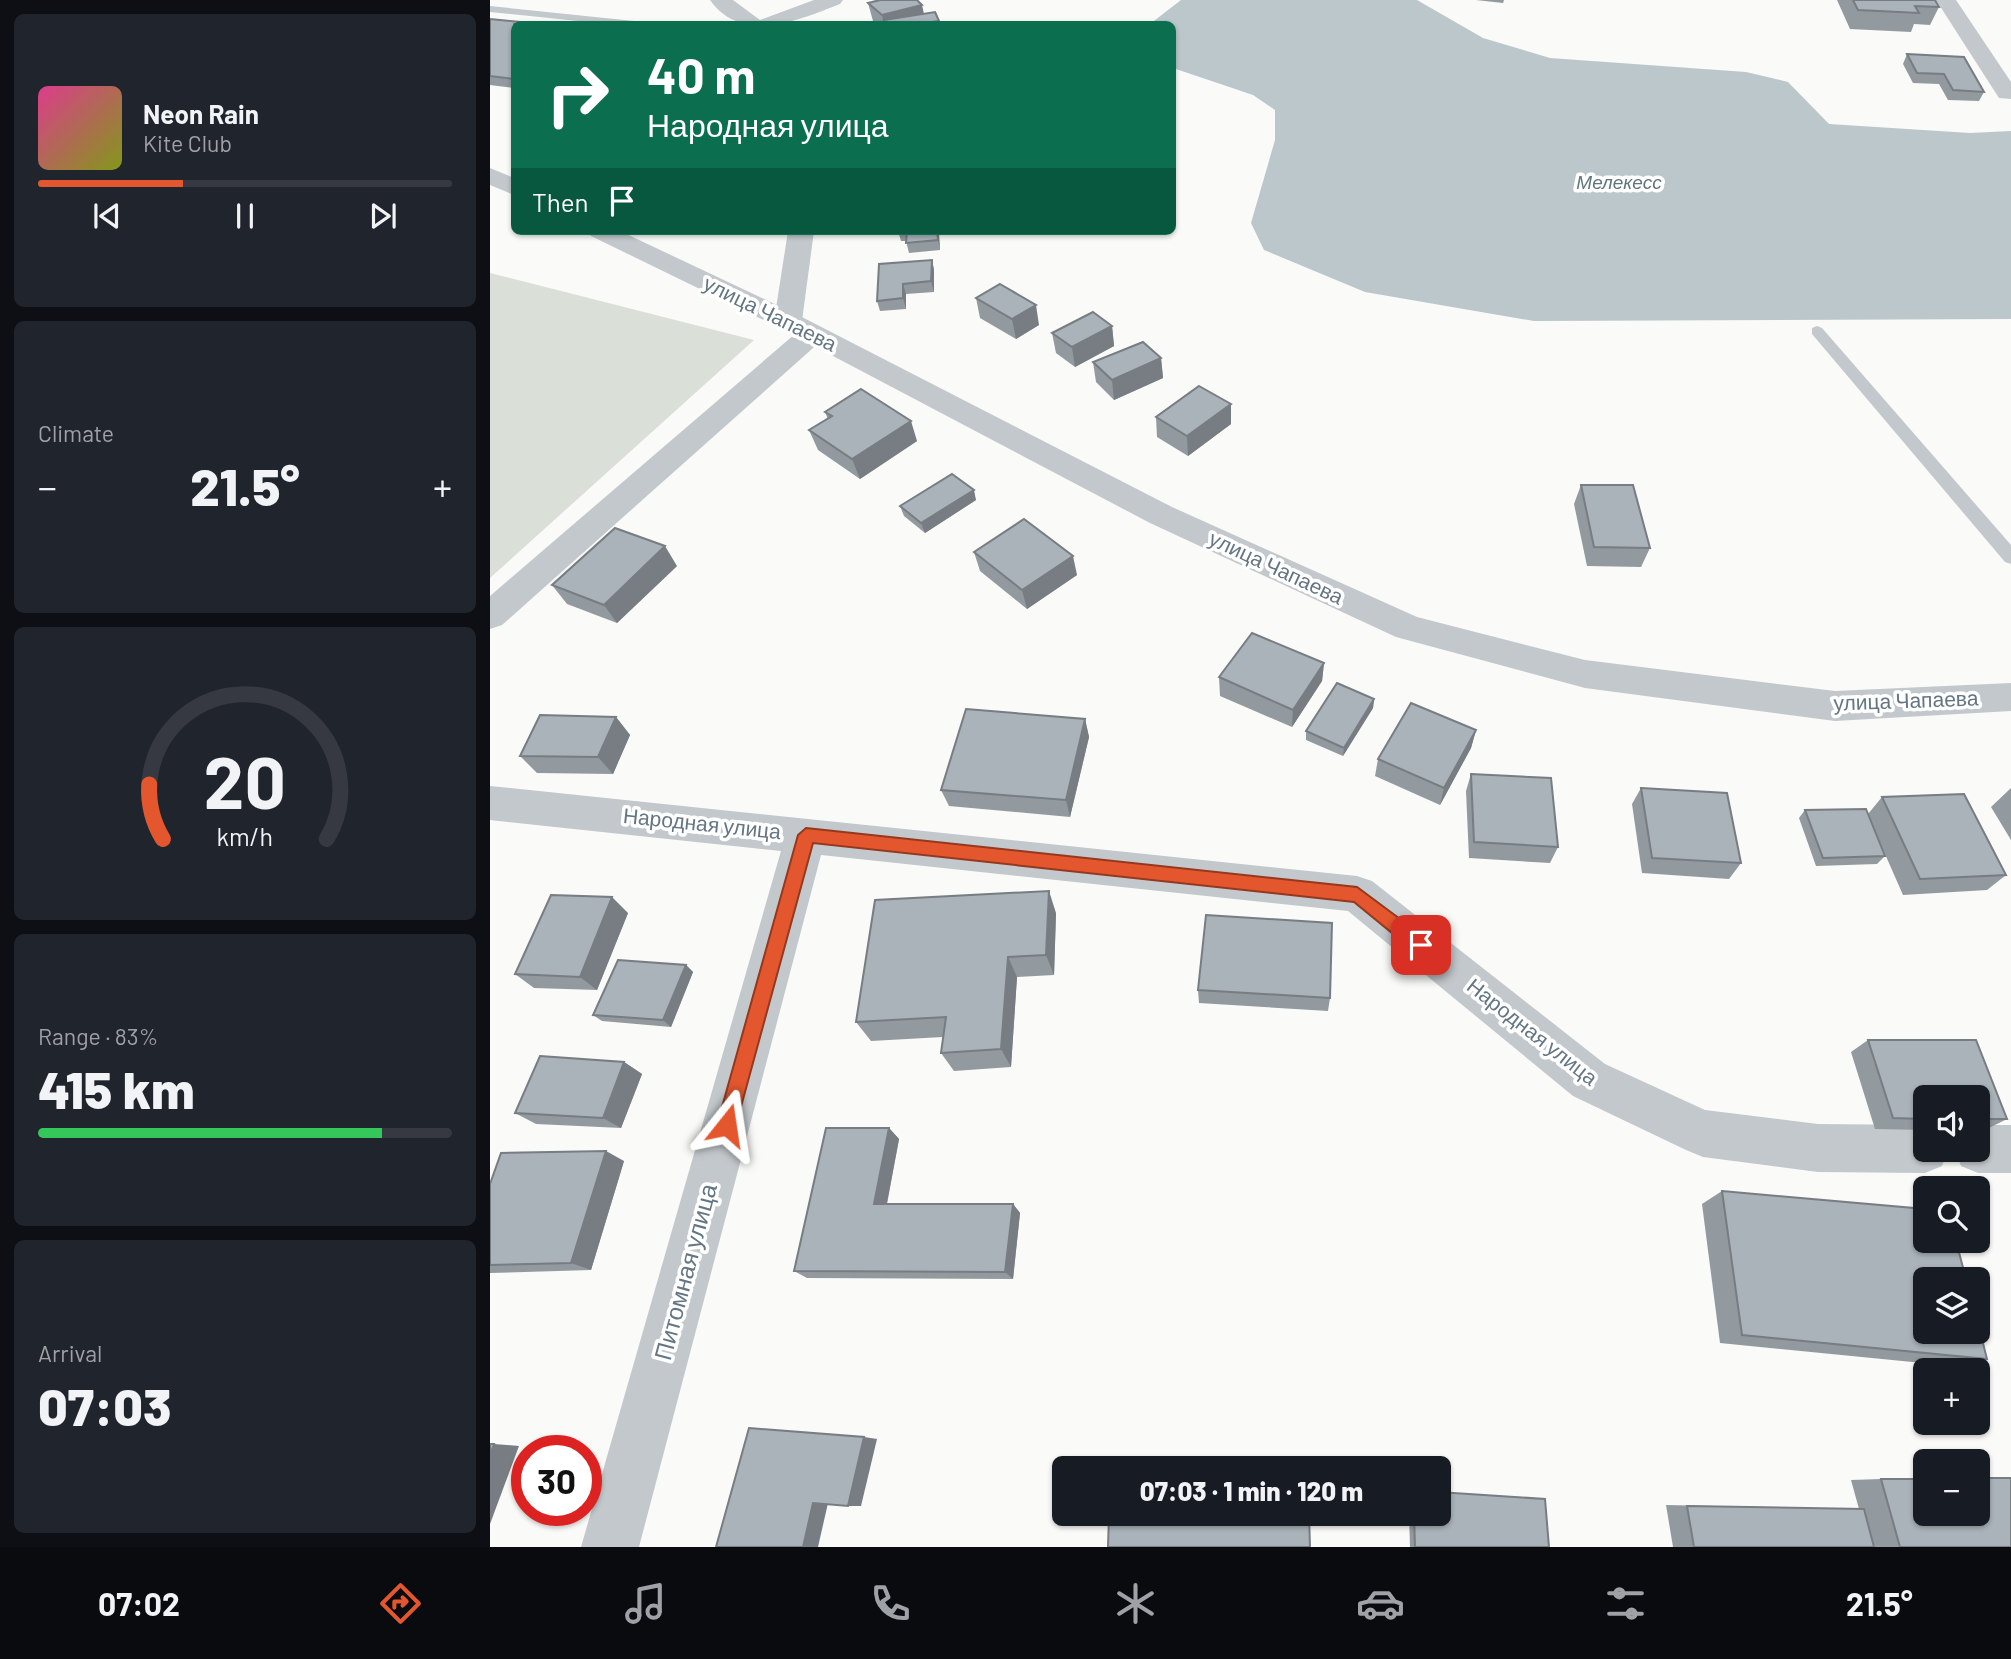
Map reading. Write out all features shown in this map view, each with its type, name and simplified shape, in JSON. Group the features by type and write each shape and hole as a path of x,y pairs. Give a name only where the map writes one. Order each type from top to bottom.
{"street":[{"path":"720,0 749,21"},
{"path":"776,21 833,0"},
{"path":"1946,0 2007,93"},
{"path":"490,175 511,186"},
{"name":"улица Чапаева","path":"608,235 800,328 1161,515 1408,628 1585,674 1835,706 2011,697"},
{"path":"490,615 800,328 801,235"},
{"name":"Народная улица","path":"490,803 1357,894 1589,1080 1703,1132 1818,1148 1913,1149"},
{"name":"Питомная улица","path":"610,1547 806,835"},
{"path":"1990,1149 2011,1149"}],"lane":[{"path":"490,9 605,21"},
{"path":"1817,331 2011,557"}],"shaded area":[{"path":"490,273 754,340 490,578"}],"water":[{"name":"Мелекесс","path":"1181,0 1417,0 1483,38 1550,58 1746,72 1788,82 1829,124 1970,133 2011,131 2011,319 1534,321 1365,292 1264,250 1251,223 1275,140 1275,110 1253,95 1176,69 1176,21 1154,21"}],"building":[{"path":"880,0 917,0 922,5 882,15 868,3"},
{"path":"1853,0 1935,0 1939,7 1915,6 1919,13 1858,10"},
{"path":"935,12 939,21 884,21"},
{"path":"490,19 511,21 511,79 490,76"},
{"path":"1907,54 1964,57 1984,92 1953,90 1944,74 1917,73"},
{"path":"907,235 937,235 938,240 906,243"},
{"path":"932,260 931,281 903,284 903,298 877,301 879,264"},
{"path":"1000,284 1036,305 1012,319 976,298"},
{"path":"1093,312 1112,326 1072,347 1052,333"},
{"path":"1143,342 1161,358 1112,380 1093,362"},
{"path":"1199,386 1231,404 1187,436 1156,417"},
{"path":"861,389 911,421 852,459 809,430 832,416 825,412"},
{"path":"952,474 974,490 921,523 900,506"},
{"path":"1581,485 1633,485 1650,548 1594,547"},
{"path":"1024,519 1073,556 1022,590 974,552"},
{"path":"615,528 665,546 604,605 552,585"},
{"path":"1252,633 1324,663 1293,710 1219,677"},
{"path":"1337,683 1374,699 1344,748 1306,731"},
{"path":"1411,703 1476,730 1444,788 1378,759"},
{"path":"966,709 1085,719 1066,800 941,790"},
{"path":"540,715 616,717 598,757 520,756"},
{"path":"1471,774 1551,778 1558,847 1474,842"},
{"path":"1641,788 1727,793 1741,863 1652,858"},
{"path":"1964,794 2006,875 1920,879 1882,797"},
{"path":"1866,809 1885,856 1823,858 1805,810"},
{"path":"1049,891 1046,955 1008,957 1001,1049 941,1053 946,1017 856,1022 875,900"},
{"path":"551,895 612,897 580,977 515,974"},
{"path":"1206,915 1332,923 1330,998 1198,990"},
{"path":"618,960 686,965 663,1020 593,1015"},
{"path":"1868,1040 1976,1040 2007,1119 1990,1119 1990,1085 1913,1085 1913,1119 1893,1118"},
{"path":"540,1056 624,1062 603,1118 515,1113"},
{"path":"826,1128 889,1128 874,1204 1013,1204 1005,1272 794,1271"},
{"path":"606,1151 571,1263 490,1265 490,1184 501,1153"},
{"path":"1722,1191 1913,1208 1913,1253 1959,1253 1963,1267 1913,1267 1913,1344 1983,1344 1987,1358 1977,1358 1742,1335"},
{"path":"749,1428 864,1437 848,1506 813,1503 803,1547 716,1547"},
{"path":"1990,1478 2011,1478 2011,1547 1900,1547 1881,1479 1913,1479 1913,1526 1990,1526"},
{"path":"1451,1493 1545,1499 1549,1547 1415,1547 1414,1526 1451,1526"},
{"path":"1687,1506 1864,1509 1874,1547 1694,1547"},
{"path":"1109,1526 1309,1526 1310,1547 1108,1547"}],"route":[{"path":"727,1125 806,835 1357,894 1421,945"}]}
